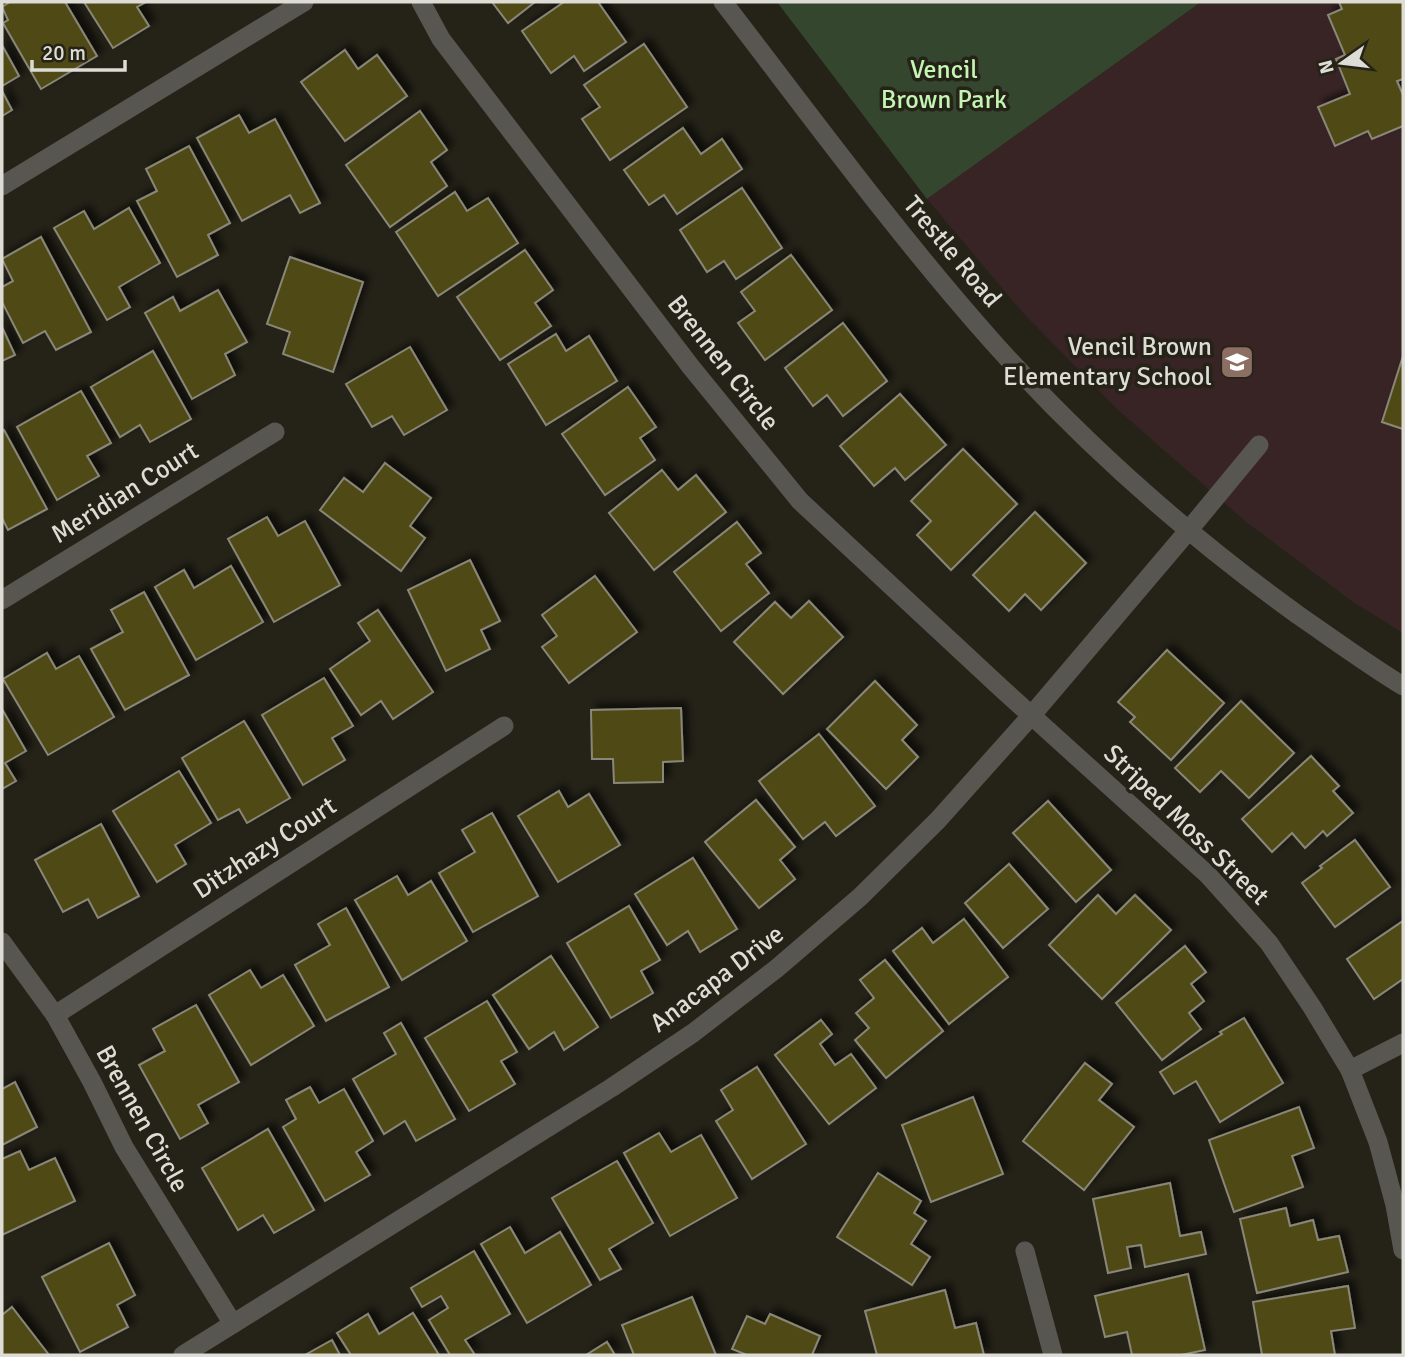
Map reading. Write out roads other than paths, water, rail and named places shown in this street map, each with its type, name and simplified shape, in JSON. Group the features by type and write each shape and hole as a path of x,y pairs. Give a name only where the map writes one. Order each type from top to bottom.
{"street":[{"path":"2,186 304,2"},
{"name":"Brennen Circle","path":"421,2 441,39 691,367 800,501 1031,716"},
{"name":"Trestle Road","path":"723,2 920,257 1046,399 1188,531 1246,577 1403,686"},
{"name":"Meridian Court","path":"2,600 275,432"},
{"name":"Anacapa Drive","path":"183,1355 611,1088 693,1033 776,969 860,897 938,820 1031,716 1259,445"},
{"name":"Striped Moss Street","path":"1031,716 1208,875 1269,943 1350,1070 1378,1142 1395,1205 1403,1250"},
{"name":"Ditzhazy Court","path":"55,1015 504,726"},
{"name":"Brennen Circle","path":"2,942 55,1015 124,1147 233,1324"},
{"path":"1350,1070 1403,1044"},
{"path":"1025,1251 1053,1355"}],"place":[{"name":"Vencil Brown Elementary School","path":"1237,362"}],"park label":[{"name":"Vencil Brown Park","path":"944,85"}]}
